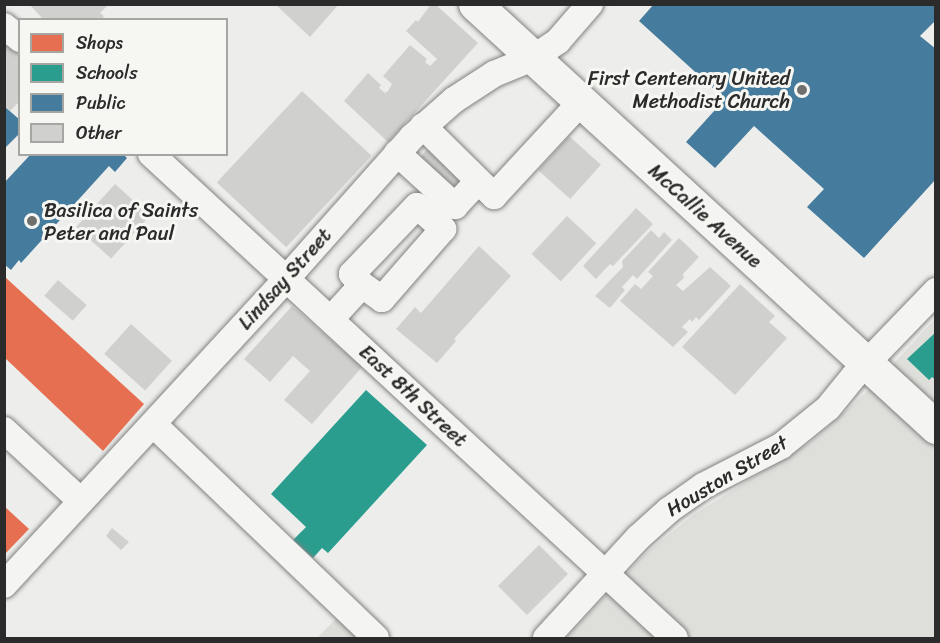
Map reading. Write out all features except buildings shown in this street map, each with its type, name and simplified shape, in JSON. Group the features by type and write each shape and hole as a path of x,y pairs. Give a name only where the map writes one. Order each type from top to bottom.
{"main road":[{"name":"McCallie Avenue","path":"476,4 936,427"}],"street":[{"name":"Lindsay Street","path":"4,585 287,278 423,126 454,100 494,74 533,58 558,41 590,4"},
{"path":"4,26 18,37"},
{"path":"423,126 494,196 581,102"},
{"path":"397,153 455,206 478,181"},
{"name":"East 8th Street","path":"153,156 675,639"},
{"path":"331,319 362,285"},
{"name":"Houston Street","path":"546,639 604,575 669,510 703,486 781,446 828,408 936,291"},
{"path":"153,424 376,639"},
{"path":"4,430 81,501"}],"shaded area":[{"path":"935,319 935,638 566,638 645,554 693,515 812,441 873,386"},
{"path":"337,618 360,638 317,638"}],"place":[{"name":"First Centenary United Methodist Church","path":"802,90"},
{"name":"Basilica of Saints Peter and Paul","path":"32,221"}]}
